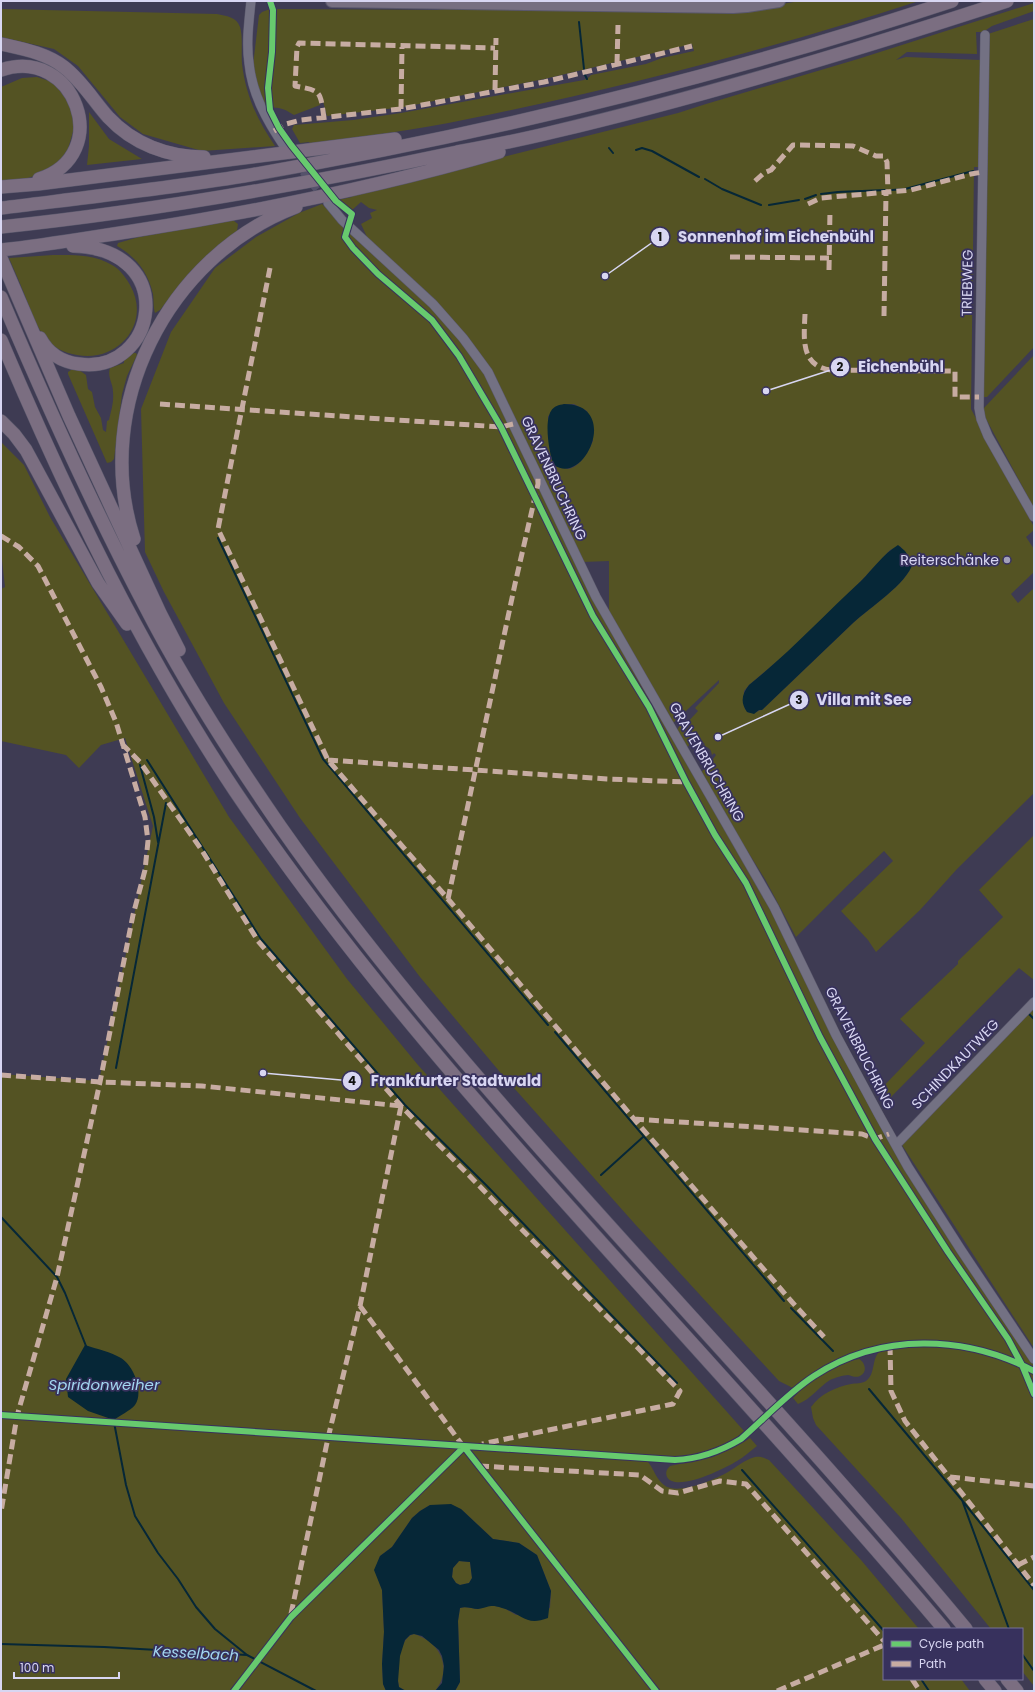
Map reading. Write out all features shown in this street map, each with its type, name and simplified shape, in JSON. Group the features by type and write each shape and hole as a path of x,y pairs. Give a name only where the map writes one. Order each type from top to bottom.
{"highway":[{"path":"1,208 111,196 244,176 413,144 488,128 600,102 725,70 952,1"},
{"path":"1,227 152,208 277,188 378,169 553,132 695,96 816,62 1007,1"},
{"path":"1,44 45,56 64,67 82,84 116,126 148,146 159,150 188,156 244,158"},
{"path":"1,70 11,67 28,66 47,72 58,79 68,89 76,105 80,118 80,133 75,149 64,165 53,174 6,186"},
{"path":"6,186 38,184 488,128"},
{"path":"147,583 127,512 122,460 124,426 128,403 137,372 150,340 167,311 199,272 221,251 239,237 266,220 294,207 331,199 505,150 553,132"},
{"path":"6,250 52,245 331,199"},
{"path":"18,300 46,348 57,357 69,362 85,365 106,362 125,351 136,339 144,322 146,301 143,286 136,272 118,256 96,247 52,245"},
{"path":"1,258 69,416 182,656 204,709"},
{"path":"1,297 50,409 105,528 149,614 204,709 252,785 304,859 411,999 484,1086 886,1533 965,1628"},
{"path":"1,340 85,526 160,671 202,741 269,840 400,1011 453,1075 775,1434 943,1628"},
{"path":"1,351 17,377"},
{"path":"1,421 14,434 26,450 98,582 160,671"},
{"path":"986,1680 995,1691"},
{"path":"1008,1680 1017,1691"}],"main road":[{"path":"332,1 726,7 747,6 779,1"}],"street":[{"path":"251,1 248,50 251,75 257,98 263,112 284,146"},
{"name":"TRIEBWEG","path":"985,35 979,408 981,419 988,436 1034,517"},
{"name":"GRAVENBRUCHRING","path":"331,199 342,220 434,304 468,344 488,372 596,597 774,906 849,1060 896,1145 961,1250 1034,1359"},
{"name":"SCHINDKAUTWEG","path":"896,1145 1034,1002"}],"shaded area":[{"path":"800,1 919,1 752,51 639,81 448,123 310,144 309,142 300,143 292,129 294,125 353,120 401,113 584,80 591,75 646,64 662,58 694,51 692,44 544,79 404,107 327,116 321,94 319,97 320,105 294,115 281,108 267,108 260,96 253,65 259,15 270,9 445,9 698,13 738,11"},
{"path":"1034,3 1034,11 992,26 983,32 976,32 977,54 907,52 896,60 906,57 981,60 980,167 974,167 971,409 1034,527 1034,530 1026,537 1034,549 1034,572 1011,594 1018,603 1034,588 1034,793 957,869 920,910 876,952 868,940 841,911 893,861 884,851 796,937 765,879 721,809 701,772 708,766 716,755 714,753 712,755 711,751 707,747 703,746 705,744 696,736 691,740 693,742 687,747 677,730 682,722 685,725 698,711 695,708 719,683 719,680 673,723 609,613 609,561 582,562 489,367 368,239 361,224 372,218 370,213 377,210 369,208 361,202 351,211 338,200 391,185 678,113 858,59","holes":["564,404 574,404 587,411 593,441 580,463 567,469 551,454 548,431 548,416","900,546 913,563 903,579 887,595 853,623 762,710 759,710 756,713 749,713 744,705 744,691 749,685 788,652 860,582 890,550"]},
{"path":"1,9 217,14 234,19 239,24 241,31 242,64 249,97 258,117 275,146 202,151 143,134 120,117 78,66 54,49 1,37"},
{"path":"1034,19 1034,347 987,397 982,397 988,34"},
{"path":"37,77 52,82 62,93 72,108 74,128 68,149 58,163 46,172 28,178 1,182 1,87 22,78"},
{"path":"89,112 109,139 142,159 87,165 89,146"},
{"path":"322,204 354,236 416,291 459,338 481,366 592,596 785,935 970,1271 1034,1365 1034,1686 1023,1672 1023,1628 990,1628 901,1518 816,1425 811,1407 819,1398 834,1389 845,1385 866,1381 871,1374 875,1358 880,1351 879,1346 823,1368 793,1388 779,1381 634,1223 505,1078 420,977 300,818 224,703 164,592 145,552 141,409 171,332 215,268 256,237 299,213"},
{"path":"234,221 238,224 237,231 212,251 190,272 160,310 155,313 153,294 148,279 135,260 117,246 118,243 139,237"},
{"path":"53,255 83,256 105,261 120,271 125,277 136,299 137,313 134,326 127,337 118,346 106,353 92,356 77,355 67,353 55,346 47,340 42,333 37,325 9,258"},
{"path":"134,353 137,355 127,376 122,394 114,459 107,463 68,372 71,370 79,370 86,375 88,389 92,392 95,407 101,418 103,430 106,432 107,421 109,420 113,400 113,389 109,374 110,368 124,363 124,359"},
{"path":"1034,355 1034,508 984,415 983,409"},
{"path":"1,442 24,465 50,517 229,817 347,979 418,1065 744,1431 738,1436 739,1437 728,1443 704,1452 668,1457 643,1456 643,1461 648,1462 659,1480 664,1485 670,1488 678,1489 705,1483 755,1457 761,1457 769,1460 861,1560 918,1628 883,1628 883,1680 962,1680 970,1691 455,1691 460,1682 458,1621 460,1608 465,1607 478,1609 491,1605 504,1608 516,1615 550,1608 551,1591 537,1555 519,1543 493,1539 461,1509 430,1505 412,1518 392,1547 380,1556 375,1570 382,1590 384,1632 382,1664 383,1684 386,1691 1,1691 1,1074 99,1081 153,826 125,738 101,745 79,768 66,755 1,741 1,589 5,587 1,551"},
{"path":"1034,835 1034,980 1019,968 887,1101 878,1092 925,1043 900,1019 958,964 958,961 1003,917 979,890"},
{"path":"1034,1006 1034,1348 902,1145"},
{"path":"859,1359 863,1362 865,1367 864,1372 860,1376 856,1377 846,1375 830,1380 803,1402 798,1404 793,1398 798,1393 797,1392 818,1376 842,1364"},
{"path":"750,1438 757,1446 740,1459 723,1469 690,1481 672,1481 667,1477 666,1474 670,1466 713,1457"},
{"path":"459,1561 470,1562 472,1578 469,1583 460,1585 456,1583 452,1577 453,1568"},
{"path":"414,1634 431,1643 441,1657 443,1674 435,1691 406,1691 399,1687 398,1665 401,1649 404,1642"}],"water":[{"path":"564,404 581,408 591,417 594,429 592,443 586,455 577,465 566,469 554,465 550,453 548,430 549,416 552,409 558,405"},
{"path":"898,545 905,551 913,563 903,579 887,595 853,623 762,710 759,710 754,714 747,712 743,705 743,698 749,685 792,647 861,581 883,557"},
{"name":"Spiridonweiher","path":"85,1345 108,1352 121,1358 134,1373 138,1387 138,1400 135,1405 114,1420 88,1411 68,1397 66,1379"},
{"path":"451,1504 461,1509 493,1539 519,1543 537,1555 551,1591 548,1618 534,1621 528,1620 508,1610 495,1606 478,1609 464,1607 460,1608 458,1621 460,1682 455,1691 435,1691 442,1683 444,1666 442,1656 439,1650 422,1636 414,1634 410,1635 405,1640 400,1656 399,1687 406,1691 386,1691 383,1684 382,1664 384,1632 382,1590 374,1570 380,1556 392,1547 412,1518 430,1505","holes":["459,1561 470,1562 472,1578 469,1583 460,1585 456,1583 452,1577 453,1568"]}],"waterway":[{"path":"579,22 584,69"},
{"path":"585,75 587,79"},
{"path":"609,148 613,153"},
{"path":"636,150 642,148 652,151 699,177"},
{"path":"892,190 905,189 973,171"},
{"path":"705,179 722,189 761,205"},
{"path":"821,194 886,190"},
{"path":"805,199 816,195"},
{"path":"769,205 799,200"},
{"path":"218,538 323,759 548,1025"},
{"path":"147,760 261,939 405,1105 487,1186 677,1383"},
{"path":"140,765 154,817 158,842"},
{"path":"116,1068 166,803"},
{"path":"1028,1013 1034,1019"},
{"path":"555,1032 784,1301"},
{"path":"601,1175 643,1137"},
{"path":"1,1217 57,1277 86,1346"},
{"path":"791,1308 833,1351"},
{"path":"869,1389 961,1499 1034,1590"},
{"path":"113,1417 126,1485 135,1516 158,1553 178,1579 196,1607 215,1629 247,1655 316,1691"},
{"path":"742,1470 883,1630"},
{"path":"962,1500 1009,1628"},
{"name":"Kesselbach","path":"1,1644 104,1647 247,1655"},
{"path":"1023,1655 1034,1671"},
{"path":"922,1680 929,1691"}],"tunnel":[{"path":"287,150 326,200"}],"marked path":[{"path":"617,64 618,25"},
{"path":"495,90 496,38"},
{"path":"324,118 322,102 318,94 310,89 295,86 297,47 299,43 495,48"},
{"path":"274,131 286,124 301,120 401,109 544,82 692,46"},
{"path":"401,109 402,47"},
{"path":"755,181 764,173 771,170 793,145 853,146 876,156 884,156 887,162 888,193"},
{"path":"808,204 821,198 911,190 983,172"},
{"path":"884,316 886,193"},
{"path":"829,270 830,210"},
{"path":"730,257 829,258"},
{"path":"270,268 218,529 328,760 634,1119 824,1337"},
{"path":"805,314 804,332 806,350 814,363 821,367 831,370 955,371 955,397 979,397"},
{"path":"160,404 501,427 513,424"},
{"path":"448,899 515,584 538,484 538,476"},
{"path":"1,536 19,547 38,566 101,687 116,722 145,817 148,841 145,870 133,915 100,1082 57,1277 17,1416 1,1512"},
{"path":"122,744 140,762 201,849 258,941 401,1106 680,1391 673,1404 482,1444"},
{"path":"328,760 607,779 686,782"},
{"path":"1,1075 100,1082 202,1086 401,1106"},
{"path":"291,1614 328,1438 360,1306 401,1106"},
{"path":"634,1119 862,1134 875,1139 889,1134"},
{"path":"360,1306 463,1446"},
{"path":"890,1345 891,1391 905,1421 1034,1585"},
{"path":"479,1466 640,1475 662,1491 678,1493 720,1481 746,1484 883,1640"},
{"path":"950,1477 1034,1486"},
{"path":"1018,1565 1034,1557"},
{"path":"777,1691 883,1645"},
{"path":"913,1680 920,1691"}],"cycle path":[{"path":"270,1 273,10 272,52 268,88 270,110 279,128 336,201 352,214 345,237 353,248 378,274 432,320 459,356 501,427 593,616 649,707 686,782 715,835 746,883 820,1037 875,1139 948,1252 1008,1339 1022,1365 1034,1394"},
{"path":"1,1415 675,1460 693,1458 718,1451 741,1439 786,1398 814,1376 840,1362 867,1352 895,1346 923,1344 952,1345 980,1350 1007,1359 1034,1371"},
{"path":"464,1447 656,1691"},
{"path":"234,1691 291,1617 464,1447"}],"place":[{"name":"Sonnenhof im Eichenbühl","path":"605,276"},
{"name":"Eichenbühl","path":"766,391"},
{"name":"Reiterschänke","path":"1007,560"},
{"name":"Villa mit See","path":"718,737"},
{"name":"Frankfurter Stadtwald","path":"263,1073"}]}
